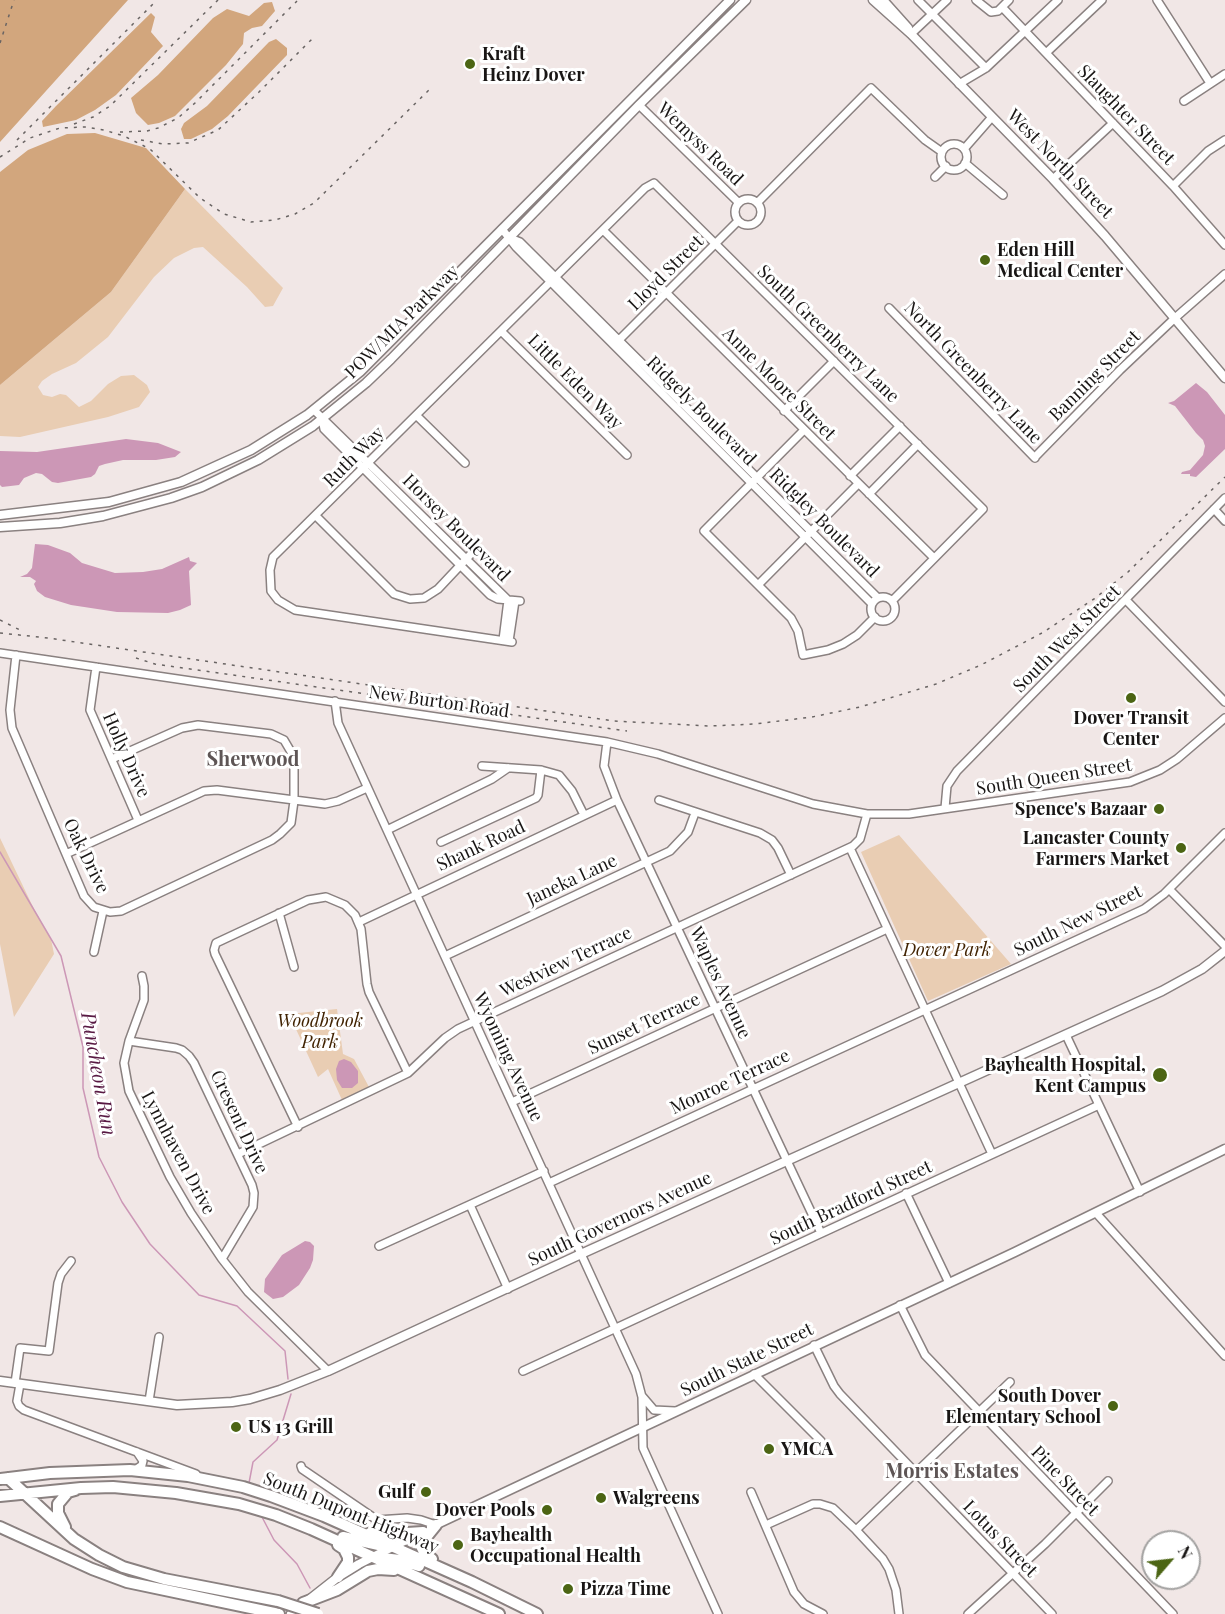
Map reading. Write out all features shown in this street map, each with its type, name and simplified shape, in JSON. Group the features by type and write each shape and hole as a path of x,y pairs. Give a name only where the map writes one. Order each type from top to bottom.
{"highway":[{"name":"South Dupont Highway","path":"4,1479 50,1473 130,1470 169,1473 216,1481 271,1496 358,1531 537,1614"},
{"path":"4,1479 25,1493 74,1539 99,1555 135,1572 278,1601 318,1614"},
{"path":"74,1539 61,1521 58,1504 68,1492 81,1488"},
{"name":"South Dupont Highway","path":"0,1496 81,1488 123,1488 176,1493 231,1502 276,1515 310,1529 499,1614"},
{"path":"276,1515 344,1549 348,1555 348,1562 338,1577"},
{"path":"436,1525 423,1541 422,1552 471,1582"},
{"path":"4,1529 92,1569 128,1582 276,1613"},
{"path":"310,1529 368,1544 394,1547"},
{"path":"358,1531 387,1534 423,1532"},
{"path":"373,1557 408,1561 537,1614"},
{"path":"303,1603 337,1590 368,1571 385,1569 409,1574"}],"main road":[{"name":"POW/MIA Parkway","path":"0,515 74,508 108,502 180,482 251,450 314,410 360,372 730,0"},
{"name":"POW/MIA Parkway","path":"2,527 60,523 104,516 171,498 202,487 258,460 322,419 391,359 639,105 746,0"},
{"name":"West North Street","path":"873,0 911,34 1053,179 1105,236 1225,378"},
{"name":"West North Street","path":"883,0 904,22 911,34"},
{"path":"638,92 639,105"},
{"name":"South Governors Avenue","path":"0,1381 177,1405 216,1404 250,1399 298,1384 1184,980 1225,951"},
{"name":"South State Street","path":"291,1614 338,1577 436,1525 1096,1213 1225,1149"}],"street":[{"path":"918,0 986,68"},
{"path":"911,34 946,0"},
{"path":"976,0 991,12 998,10 1009,0"},
{"path":"959,84 986,68 1058,0"},
{"path":"1046,53 1102,0"},
{"path":"1157,0 1210,83"},
{"name":"Slaughter Street","path":"1002,7 1173,186 1225,245"},
{"path":"1184,101 1225,74"},
{"path":"738,221 749,225 757,222 760,211 757,203 871,88 925,140 942,152"},
{"name":"Wemyss Road","path":"639,105 739,203"},
{"path":"964,148 992,117"},
{"path":"1053,179 1113,123"},
{"path":"1173,186 1208,151 1225,140"},
{"path":"952,144 964,148 967,157 961,167 955,170 946,166 942,160 942,152 946,147 952,144"},
{"path":"965,163 1003,195"},
{"path":"935,177 946,166"},
{"name":"Ruth Way","path":"514,600 508,641 323,616 295,610 285,606 271,591 270,570 273,557 651,183"},
{"name":"South Greenberry Lane","path":"651,183 654,183 983,509 934,558"},
{"name":"Wemyss Road","path":"739,203 750,200 757,203"},
{"name":"Wemyss Road","path":"738,221 735,214 739,203"},
{"name":"Lloyd Street","path":"617,342 738,221"},
{"name":"Ridgely Boulevard","path":"502,229 516,247 697,418 703,429"},
{"name":"Anne Moore Street","path":"603,230 934,558"},
{"name":"Banning Street","path":"1036,457 1175,318 1225,274"},
{"name":"North Greenberry Lane","path":"890,308 1036,457"},
{"name":"Little Eden Way","path":"501,331 627,456"},
{"name":"Ridgely Boulevard","path":"617,342 754,480 805,537 875,601"},
{"path":"784,411 834,361"},
{"name":"Horsey Boulevard","path":"314,410 322,419 324,429 367,466 466,560 514,600"},
{"path":"417,416 465,463"},
{"path":"850,476 900,426"},
{"path":"803,430 704,531 791,618 799,634 803,655 828,650 843,644 875,617"},
{"path":"869,494 918,444"},
{"name":"Ridgley Boulevard","path":"754,480 811,531 875,601"},
{"path":"758,585 858,484"},
{"name":"South West Street","path":"945,808 947,786 957,771 1225,498"},
{"path":"1214,509 1225,521"},
{"path":"316,516 394,594 410,599 424,598 438,589 466,560"},
{"path":"892,601 934,558"},
{"path":"885,597 892,601 896,610 892,618 884,621 875,617 872,612 875,601 885,597"},
{"path":"1126,600 1225,702"},
{"name":"New Burton Road","path":"0,653 607,742 658,754 813,804 867,814"},
{"name":"Oak Drive","path":"16,656 10,724 84,896 94,907 110,912 121,910 272,840 291,823 294,801 292,752 284,740 271,734 198,725 182,728 112,759"},
{"name":"Holly Drive","path":"96,667 90,710 138,820"},
{"name":"Wyoming Avenue","path":"335,701 338,723 639,1381 642,1396 641,1441 645,1454 718,1614"},
{"name":"South Queen Street","path":"867,814 909,814 1130,782 1178,759 1225,718"},
{"name":"Waples Avenue","path":"607,742 604,766 618,800 821,1233"},
{"path":"482,766 540,770 559,775 567,782 584,815"},
{"path":"387,830 492,779 508,768"},
{"path":"441,842 536,798 540,770"},
{"path":"66,854 188,797 211,790 318,804 332,803 368,788"},
{"name":"Shank Road","path":"359,922 618,800"},
{"path":"659,800 760,833 772,840 778,848 791,875"},
{"name":"Janeka Lane","path":"445,956 678,845 688,832 695,813"},
{"path":"867,814 860,839 850,848 992,1154"},
{"name":"South New Street","path":"924,1009 1144,909 1168,889 1225,833"},
{"name":"Westview Terrace","path":"238,1154 408,1073 445,1038 475,1021 850,848"},
{"path":"1168,889 1225,946"},
{"path":"297,1127 215,954 216,943 308,900 326,897 345,905 359,922 367,984 408,1073"},
{"path":"94,952 103,911"},
{"path":"279,913 294,967"},
{"name":"Sunset Terrace","path":"512,1102 888,928"},
{"name":"Lynnhaven Drive","path":"142,976 144,1000 129,1041 124,1063 129,1091 170,1176 191,1213 222,1259 248,1292 328,1371"},
{"name":"Monroe Terrace","path":"549,1183 924,1009"},
{"path":"1066,1035 1140,1192"},
{"name":"Cresent Drive","path":"129,1041 176,1048 189,1056 252,1185 253,1207 222,1259"},
{"name":"South Bradford Street","path":"523,1371 1099,1105"},
{"path":"378,1246 544,1171"},
{"path":"906,1193 949,1283"},
{"path":"470,1205 508,1289"},
{"path":"1096,1213 1225,1356"},
{"path":"71,1261 61,1274 58,1283 49,1351 21,1348 17,1384 19,1406 39,1416 216,1481"},
{"name":"Pine Street","path":"900,1305 922,1352 1173,1614"},
{"path":"149,1401 159,1337"},
{"name":"Lotus Street","path":"814,1345 836,1389 1052,1614"},
{"path":"754,1374 821,1441"},
{"path":"856,1530 1010,1382"},
{"path":"642,1396 654,1410 678,1411"},
{"path":"130,1470 139,1469 142,1465 143,1461 137,1452"},
{"path":"301,1466 302,1469 377,1520 407,1518 436,1525"},
{"path":"968,1614 1013,1574 1108,1481"},
{"path":"751,1492 798,1598 804,1604 823,1614"},
{"path":"766,1525 805,1506 820,1504 833,1508 876,1550 889,1569 896,1590 899,1614"}],"green space":[{"path":"185,189 283,288 273,306 265,307 247,287 203,247 194,248 174,258 154,277 108,337 76,363 42,381 38,387 43,395 52,397 60,394 66,395 79,407 91,401 108,384 121,376 134,375 147,385 150,392 139,407 108,417 20,437 0,436 0,385 111,292"},
{"name":"Dover Park","path":"899,835 1011,964 928,1001 861,852"},
{"path":"0,838 51,939 54,954 14,1017 0,944"},
{"name":"Woodbrook Park","path":"337,1009 343,1054 354,1059 369,1087 342,1100 328,1069 318,1077 289,1014"}],"shaded area":[{"path":"0,0 128,0 0,142"},
{"path":"272,2 275,11 262,26 244,33 243,44 226,65 175,116 148,125 136,113 131,98 158,75 213,18 227,9 249,16 264,3"},
{"path":"151,13 155,17 151,32 163,46 116,95 95,110 76,120 43,127 42,121 56,106"},
{"path":"276,39 287,48 287,55 228,116 212,129 191,139 184,139 181,129 184,123 207,106 269,42"},
{"path":"95,133 146,148 185,189 111,292 0,385 0,172 28,150 67,134"},
{"path":"1196,383 1207,392 1225,415 1225,449 1196,477 1181,474 1190,470 1203,455 1205,446 1203,440 1175,406 1168,403 1174,401"},
{"path":"126,439 158,443 181,452 175,457 156,460 123,460 105,464 99,466 91,477 58,483 36,473 24,478 19,485 2,487 0,485 0,451 37,452"},
{"path":"35,544 48,545 70,553 82,563 115,573 162,569 189,557 190,561 197,563 189,571 191,605 168,613 117,612 71,605 45,597 37,591 34,584 36,581 30,577 20,577 32,568"},
{"path":"344,1059 351,1062 358,1071 358,1083 352,1088 342,1088 337,1080 336,1069 339,1061"},
{"path":"305,1241 314,1246 310,1268 299,1285 283,1297 273,1299 264,1292 265,1279 282,1255"}],"waterway":[{"name":"Puncheon Run","path":"0,852 61,956 83,1047 83,1088 99,1157 122,1202 150,1244 199,1295 237,1306 285,1351 288,1379"},
{"name":"Puncheon Run","path":"249,1483 253,1462 277,1440 291,1394"},
{"name":"Puncheon Run","path":"262,1517 274,1540 297,1564 310,1588"}],"railway":[{"path":"0,43 14,0"},
{"path":"17,140 157,0"},
{"path":"74,124 93,117 110,106 218,0"},
{"path":"120,132 147,131 178,118 297,1"},
{"path":"141,140 163,144 188,143 218,130 315,36"},
{"path":"0,157 30,138 60,128 86,127 104,130 124,136 150,149 200,198 224,214 251,222 275,220 295,214 314,203 432,87"},
{"path":"0,633 48,638 614,721 709,726 755,724 812,717 860,707 936,684 981,665 1042,633 1094,599 1128,572 1225,477"},
{"path":"0,620 24,632"},
{"path":"136,658 155,664 627,731"}],"place":[{"name":"Kraft Heinz Dover","path":"470,64"},
{"name":"Eden Hill Medical Center","path":"985,260"},
{"name":"Dover Transit Center","path":"1131,698"},
{"name":"Spence's Bazaar","path":"1159,809"},
{"name":"Lancaster County Farmers Market","path":"1181,848"},
{"name":"Bayhealth Hospital, Kent Campus","path":"1160,1075"},
{"name":"South Dover Elementary School","path":"1113,1406"},
{"name":"US 13 Grill","path":"236,1427"},
{"name":"YMCA","path":"769,1449"},
{"name":"Gulf","path":"426,1492"},
{"name":"Walgreens","path":"601,1498"},
{"name":"Dover Pools","path":"547,1510"},
{"name":"Bayhealth Occupational Health","path":"458,1545"},
{"name":"Pizza Time","path":"568,1589"}],"district":[{"name":"Sherwood","path":"253,760"},
{"name":"Morris Estates","path":"952,1472"}]}
